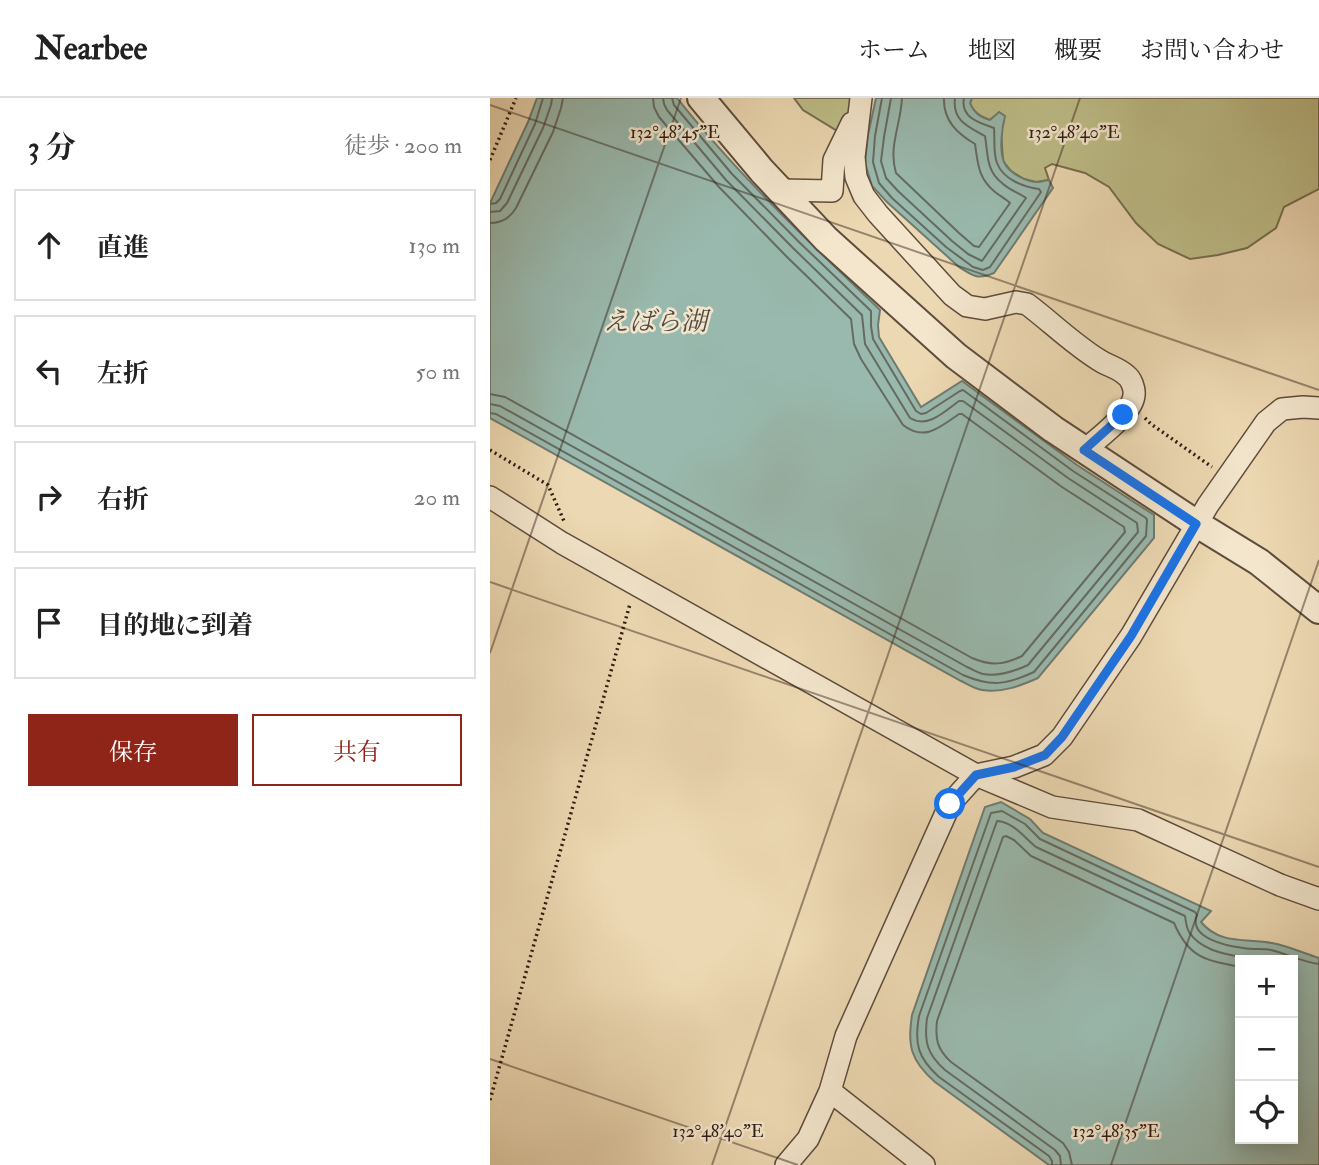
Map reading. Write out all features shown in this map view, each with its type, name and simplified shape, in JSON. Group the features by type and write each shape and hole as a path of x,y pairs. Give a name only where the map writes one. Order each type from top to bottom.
{"street":[{"path":"701,98 826,239 957,356 1053,429 1196,524 1259,562 1319,610"},
{"path":"780,190 832,191 834,160 860,102"},
{"path":"860,102 854,157 856,177 864,196 877,214 952,295 967,306 985,309 1016,302 1027,304 1101,362 1130,377 1135,394 1132,404 1084,450"},
{"path":"786,1165 808,1139 830,1091 846,1036 950,804 976,775 1014,767 1045,755 1062,737 1131,636 1196,524 1266,422 1282,409 1319,408"},
{"path":"490,497 562,543 976,775 1052,807 1138,820 1280,885 1319,899"},
{"path":"830,1091 922,1164"}],"path":[{"path":"490,160 516,98"},
{"path":"1135,394 1151,424 1216,470 1221,475 1223,484"},
{"path":"490,450 548,485 568,529 562,543"},
{"path":"490,1100 631,606 628,596"}],"green space":[{"path":"794,98 853,98 849,114 839,132 803,110"},
{"path":"972,98 1319,98 1319,189 1284,207 1276,228 1247,248 1190,259 1158,244 1136,223 1109,187 1085,173 1052,164 1045,168 1049,180 1036,182 1011,171 1003,161 1001,131 995,116 990,120 978,114 970,103"}],"water":[{"name":"えばら湖","path":"537,98 677,98 749,181 880,310 879,337 921,407 962,381 1077,465 1154,515 1154,538 1038,678 997,691 971,686 490,418 490,203"},
{"path":"876,98 972,98 970,103 980,116 990,120 999,112 1005,116 1002,151 1004,162 1010,170 1028,180 1049,180 1053,188 994,273 976,276 959,267 872,186 865,163"},
{"path":"1001,802 1030,819 1043,833 1211,911 1201,922 1216,934 1278,944 1319,958 1319,1165 1049,1165 927,1074 913,1052 910,1036 912,1015 985,807"}],"route":[{"path":"950,804 976,775 1014,767 1045,755 1062,737 1131,636 1196,524 1084,450 1123,415"}]}
